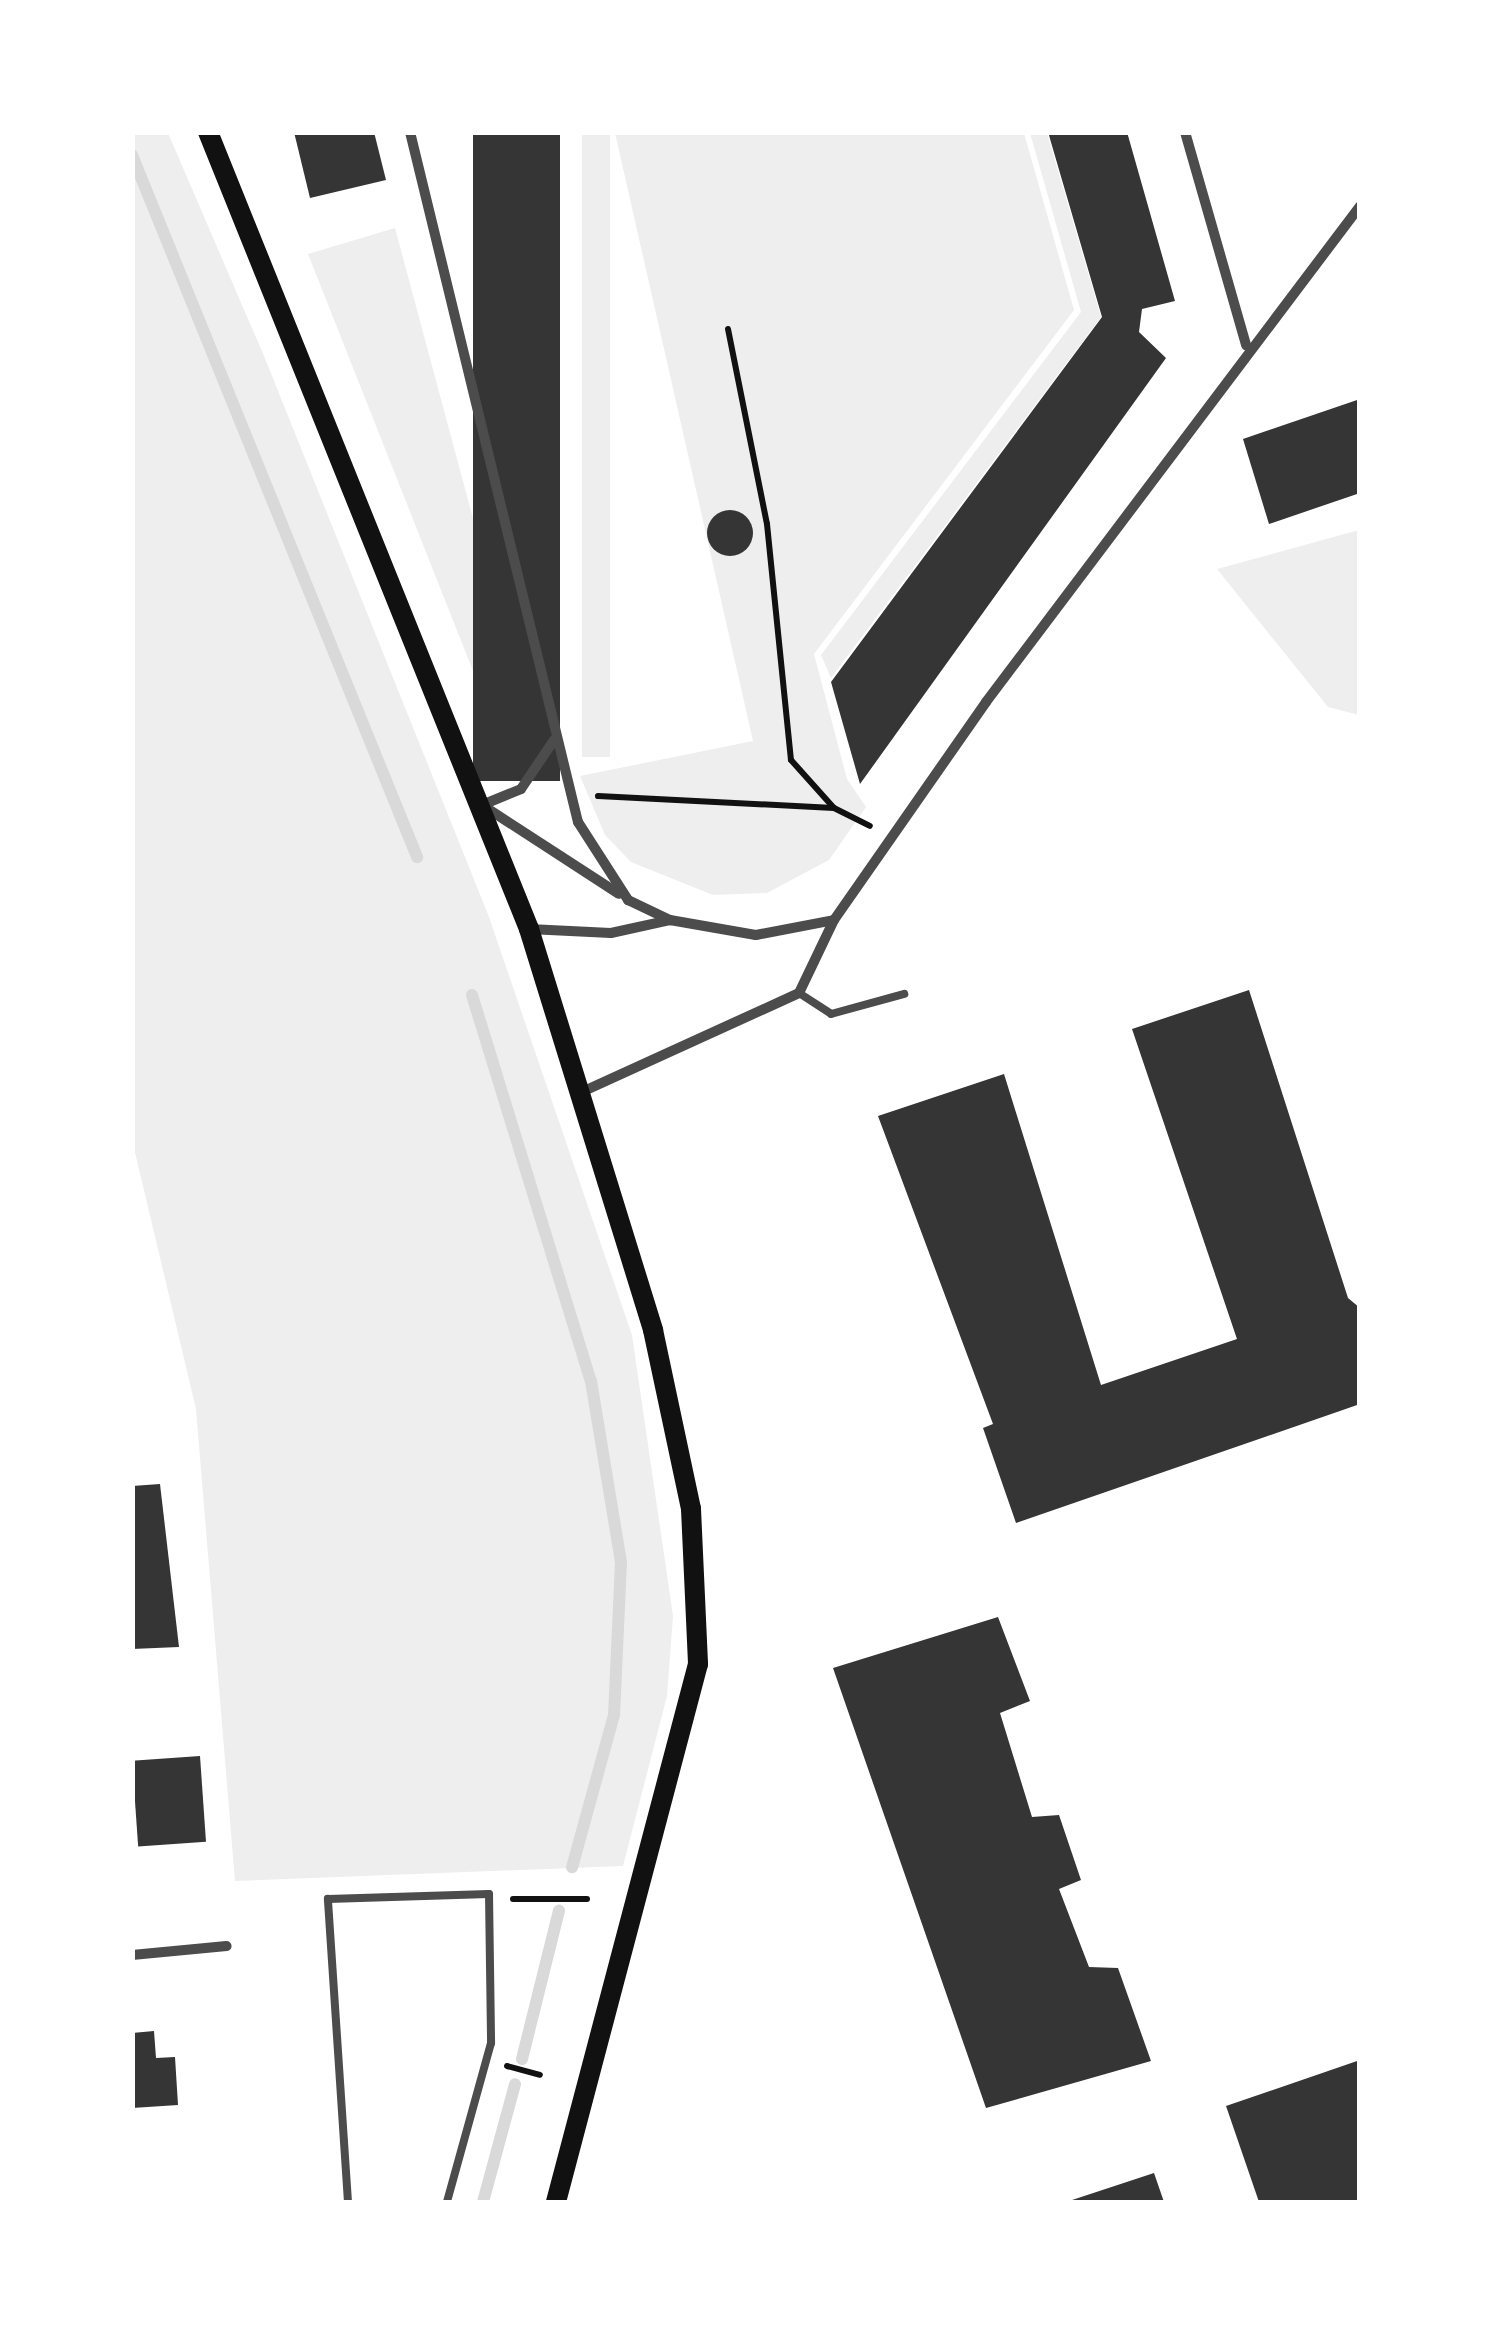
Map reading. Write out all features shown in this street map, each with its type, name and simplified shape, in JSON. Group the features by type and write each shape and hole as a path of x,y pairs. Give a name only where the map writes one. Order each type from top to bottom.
{"main road":[{"path":"208,132 529,929 584,1091 665,1376 702,1605 688,1712 556,2202"}],"street":[{"path":"410,132 554,740 589,846 628,900"},
{"path":"1185,132 1246,345"},
{"path":"584,1091 799,993 834,920 1246,345 1360,206"},
{"path":"482,805 521,789 554,740"},
{"path":"482,805 628,900 670,920 756,935 834,920"},
{"path":"529,929 611,933 670,920"},
{"path":"132,1955 227,1946"}],"lane":[{"path":"799,993 831,1014 904,994"},
{"path":"348,2202 328,1899 489,1898 491,2043 447,2202"}],"path":[{"path":"728,328 766,524 791,760 834,808"},
{"path":"569,790 834,808 894,837"},
{"path":"489,1898 587,1899"}],"shaded area":[{"path":"132,133 168,133 264,356 489,917 632,1335 673,1616 667,1696 623,1866 235,1881 196,1409 133,1144"},
{"path":"582,133 610,133 610,757 582,757"},
{"path":"615,133 1024,133 1074,310 814,654 847,779 866,807 829,860 767,893 713,895 631,862 605,835 580,776 753,741"},
{"path":"1030,133 1047,133 1101,317 831,678 821,655 1081,312"},
{"path":"395,228 525,712 496,729 308,254"},
{"path":"1360,530 1359,715 1328,707 1217,569"}],"building":[{"path":"294,132 374,132 386,180 310,198"},
{"path":"473,132 560,132 560,781 473,781"},
{"path":"1048,132 1127,132 1175,301 1142,309 1139,332 1166,358 860,784 831,682 1102,317"},
{"path":"1360,399 1360,493 1269,524 1243,439"},
{"path":"730,510 746,517 753,533 746,549 730,556 714,549 707,533 714,517"},
{"path":"1249,990 1348,1298 1360,1308 1360,1404 1016,1523 983,1428 993,1424 878,1116 1004,1074 1101,1385 1237,1339 1132,1029"},
{"path":"160,1484 179,1647 132,1649 132,1486"},
{"path":"998,1617 1030,1701 1000,1713 1032,1817 1059,1815 1081,1880 1059,1889 1089,1967 1118,1968 1151,2061 986,2108 833,1668"},
{"path":"200,1756 206,1842 138,1847 132,1761"},
{"path":"154,2031 156,2058 175,2057 178,2105 132,2108 132,2033"},
{"path":"1360,2060 1360,2202 1259,2202 1226,2106"},
{"path":"1154,2173 1164,2202 1066,2202"}],"waterway":[{"path":"132,155 417,857"},
{"path":"472,995 591,1381 621,1562 614,1715 572,1867"},
{"path":"522,2059 559,1911"},
{"path":"483,2202 515,2084"}]}
